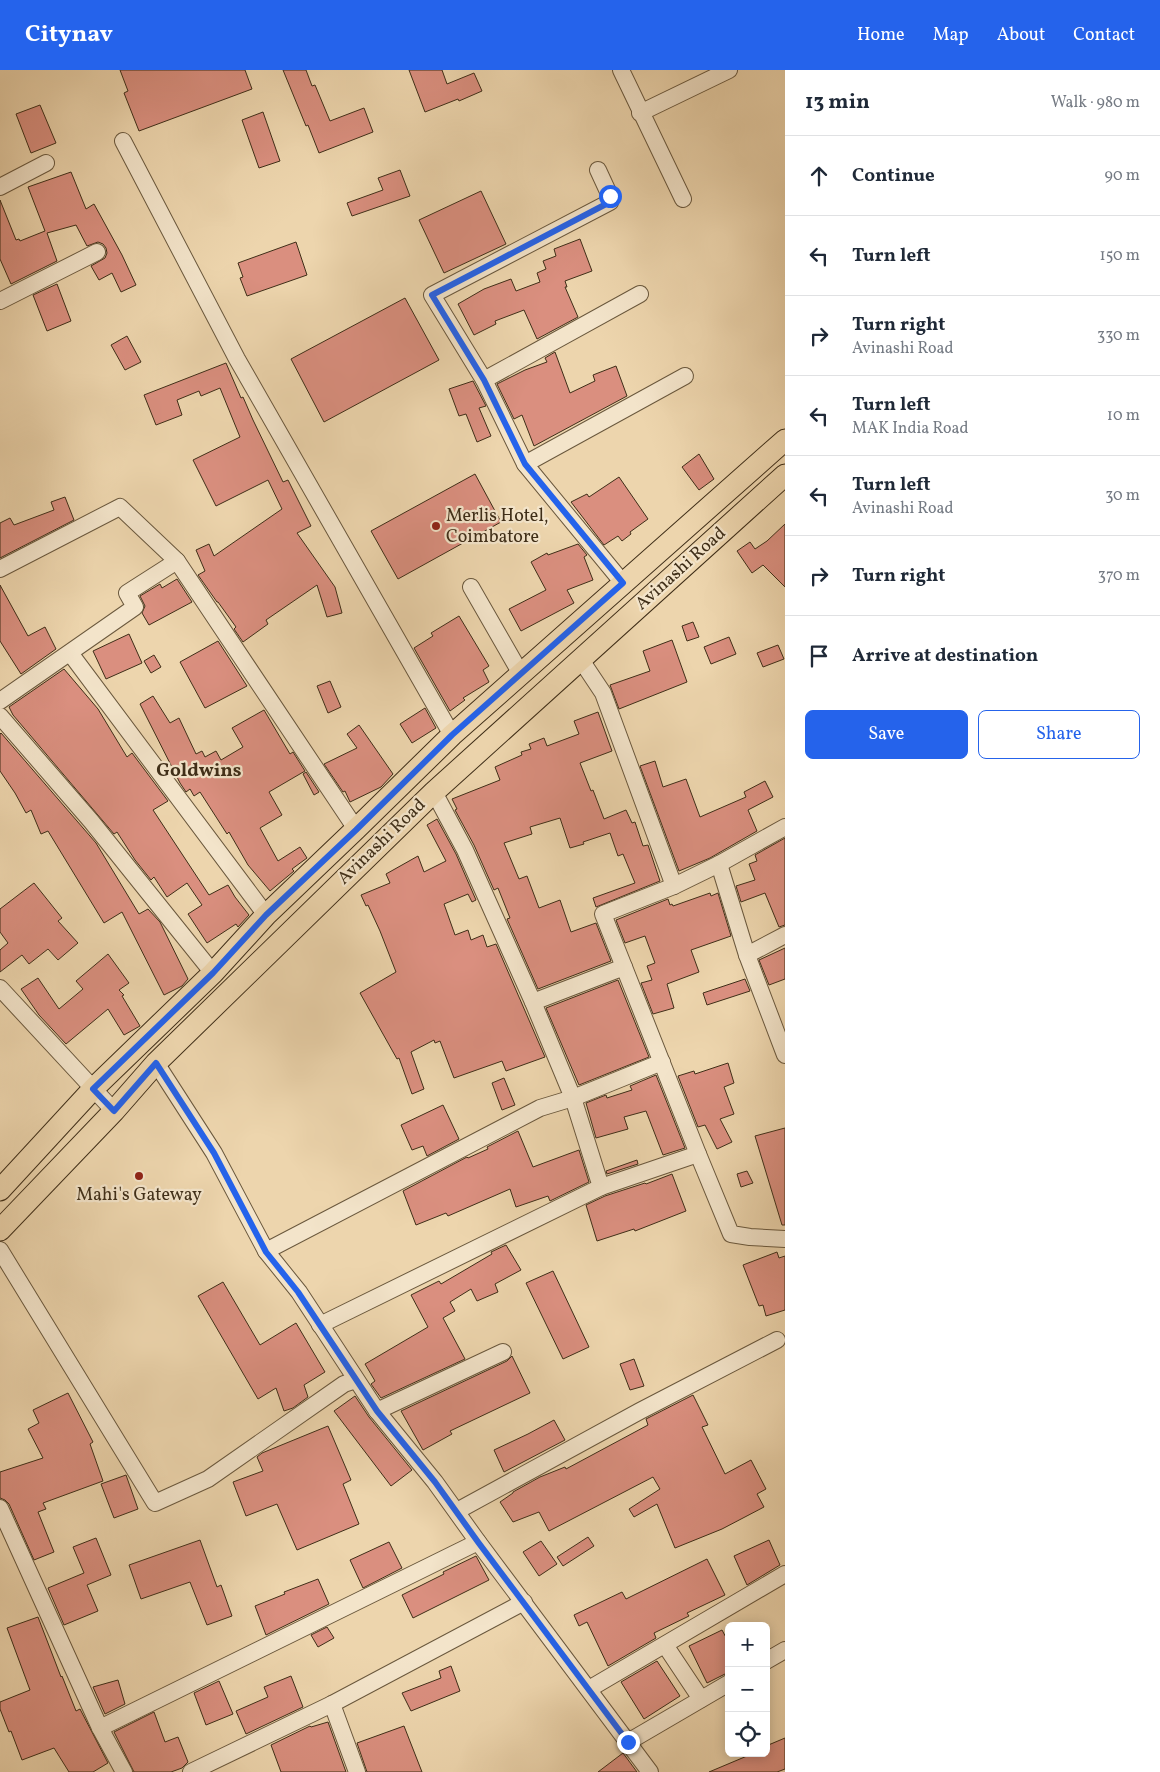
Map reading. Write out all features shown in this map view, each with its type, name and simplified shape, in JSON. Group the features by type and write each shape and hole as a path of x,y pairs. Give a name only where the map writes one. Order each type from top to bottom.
{"main road":[{"name":"Avinashi Road","path":"0,1190 93,1089 213,973 266,915 356,830 452,735 785,440"},
{"name":"Avinashi Road","path":"0,1230 114,1111 156,1063 434,792 785,475"}],"street":[{"path":"621,70 640,113 683,199"},
{"path":"640,113 728,70"},
{"path":"123,141 237,359 452,735"},
{"path":"0,187 46,163"},
{"path":"598,170 610,196 610,202 432,295 484,380 525,464 623,583"},
{"path":"0,301 97,252"},
{"path":"484,380 640,294"},
{"path":"525,464 685,376"},
{"path":"0,569 120,507 177,561 356,830"},
{"path":"0,701 135,607 127,593 177,561"},
{"path":"470,586 520,674"},
{"path":"70,652 266,915"},
{"path":"581,660 603,692 674,886"},
{"path":"0,716 92,821 213,973"},
{"path":"434,792 465,850 534,1002 573,1098 601,1187"},
{"path":"785,826 719,864 674,886 603,914 731,1234 785,1239"},
{"path":"719,864 747,955 785,1055"},
{"path":"747,955 785,935"},
{"path":"534,1002 624,967"},
{"path":"0,988 114,1111"},
{"path":"266,1252 540,1108 573,1098 662,1062"},
{"path":"156,1063 214,1153 266,1252 298,1292 377,1411 457,1511 478,1542 650,1772"},
{"path":"320,1325 601,1187 698,1154"},
{"path":"0,1250 154,1503 208,1479 344,1384 356,1380"},
{"path":"457,1511 640,1410 777,1340"},
{"path":"377,1411 503,1352"},
{"path":"0,1508 100,1728 124,1772"},
{"path":"100,1728 478,1542"},
{"path":"589,1689 785,1574"},
{"path":"191,1772 332,1704 524,1602"},
{"path":"665,1645 701,1699"},
{"path":"770,1659 785,1650"},
{"path":"628,1742 725,1685"},
{"path":"332,1704 357,1772"}],"building":[{"path":"120,70 245,70 252,89 139,131 124,93 128,91"},
{"path":"283,70 306,70 312,86 315,85 330,121 364,108 373,132 319,153"},
{"path":"409,70 442,70 447,84 474,73 482,91 425,112"},
{"path":"40,105 56,143 31,153 16,114"},
{"path":"263,112 280,161 259,168 242,120"},
{"path":"400,170 410,196 352,216 347,203 383,190 378,178"},
{"path":"71,172 86,209 94,204 136,285 121,292 112,273 99,280 91,266 105,258 106,248 98,242 87,246 76,225 47,233 57,261 11,284 0,259 0,200 16,240 19,239 20,241 45,231 28,187"},
{"path":"481,191 506,244 444,273 419,220"},
{"path":"580,239 592,271 565,281 567,287 565,287 578,317 537,339 524,310 495,321 496,324 474,335 458,304 484,289 511,279 516,291 540,282 537,273 546,269 543,261 556,256 554,249"},
{"path":"296,242 307,275 247,296 240,278 243,277 238,263"},
{"path":"57,284 71,321 47,331 33,295"},
{"path":"405,298 439,360 324,422 291,359"},
{"path":"127,336 141,362 125,370 111,345"},
{"path":"555,352 570,393 595,381 593,375 616,366 627,396 534,446 522,415 514,419 497,384 525,370 547,362 545,358"},
{"path":"226,363 241,398 243,397 283,482 288,480 311,526 297,533 335,587 342,613 327,617 317,585 266,620 268,624 243,642 234,629 236,627 198,575 205,571 196,550 209,544 214,556 282,509 268,480 216,506 193,460 240,437 220,388 201,396 199,391 177,400 182,415 156,425 144,395"},
{"path":"473,381 486,406 479,408 491,436 477,442 466,414 459,416 449,389"},
{"path":"699,454 714,479 699,490 682,467"},
{"name":"Merlis Hotel, Coimbatore","path":"475,474 501,522 398,579 371,531"},
{"path":"619,477 648,519 630,532 631,534 622,541 618,536 604,545 571,502 587,494 589,497"},
{"path":"65,497 74,520 0,558 0,523 10,518 14,525 54,510 51,502"},
{"path":"785,524 785,587 763,565 752,573 737,551 750,542 755,549 767,541"},
{"path":"578,544 587,555 584,557 593,580 567,590 574,603 521,631 509,609 546,590 531,562 547,553 548,555"},
{"path":"177,579 192,602 149,625 142,613 145,606 140,596 160,584 162,588"},
{"path":"0,585 28,636 45,627 56,649 21,674 0,641"},
{"path":"459,616 489,666 483,670 489,682 463,698 465,700 450,711 414,648 433,636 431,633"},
{"path":"693,622 699,637 687,641 682,626"},
{"path":"129,634 142,663 106,679 93,651"},
{"path":"729,637 736,654 711,664 704,647"},
{"path":"672,640 687,682 619,709 610,685 650,671 643,651"},
{"path":"218,641 247,686 205,708 180,662"},
{"path":"778,645 784,659 763,667 757,653"},
{"path":"154,655 161,667 151,673 144,661"},
{"path":"64,669 98,709 127,757 132,753 168,801 153,810 209,895 228,885 249,915 238,927 236,924 207,943 188,914 202,905 187,883 167,897 154,877 151,880 135,860 117,832 114,834 13,715 9,707"},
{"path":"330,681 341,707 328,713 317,686"},
{"path":"153,696 170,723 179,718 196,754 202,751 205,757 216,751 221,760 243,747 232,728 264,710 290,754 293,752 305,771 269,792 282,815 260,828 278,861 300,847 307,858 292,869 294,871 270,891 248,865 229,832 227,834 200,792 194,796 190,789 186,792 180,783 140,704"},
{"path":"425,708 436,728 412,743 400,724"},
{"path":"598,712 612,751 580,763 604,819 626,810 632,823 635,822 643,846 648,845 660,881 596,907 593,898 635,883 623,854 618,856 610,833 570,848 560,818 530,827 532,834 504,843 519,879 527,876 539,908 560,900 571,932 596,923 611,961 538,989 507,919 510,918 498,888 494,890 474,845 455,810 457,809 452,799 500,780 495,767 522,755 521,752 531,749 529,744 544,738 547,746 579,734 574,721"},
{"path":"359,725 393,774 381,787 350,802 345,791 343,792 324,764 357,748 347,734"},
{"path":"1,733 96,843 139,914 148,909 160,922 188,979 182,986 164,995 122,912 104,923 48,831 41,834 31,810 26,813 0,771"},
{"path":"655,761 663,787 686,779 700,817 746,797 744,792 765,781 773,797 748,810 757,831 710,858 679,871 640,766"},
{"path":"306,772 319,792 314,795 303,774"},
{"path":"437,819 456,854 476,900 472,902 468,894 444,904 455,935 468,930 471,940 483,935 487,947 496,944 545,1057 506,1071 502,1061 454,1078 440,1041 435,1043 434,1040 411,1052 424,1089 412,1094 399,1058 397,1059 360,993 396,972 380,931 368,905 366,906 361,895 390,883 386,874 418,856 424,872 446,861 427,825"},
{"path":"785,838 785,925 779,927 765,893 741,902 736,886 755,880 749,864 757,861 755,855"},
{"path":"34,883 62,918 58,921 78,943 58,960 48,949 29,964 22,955 0,972 0,950 8,943 0,932 0,909"},
{"path":"710,893 711,896 718,893 731,936 691,950 699,972 667,984 674,1008 653,1014 641,983 652,980 647,966 655,963 645,936 625,943 616,920 668,899 670,905 672,904 673,906"},
{"path":"785,948 785,979 769,985 759,960"},
{"path":"108,954 129,983 119,990 124,995 122,996 140,1026 124,1035 108,1009 66,1044 39,1015 21,989 38,978 59,1009 83,989 76,981"},
{"path":"745,979 750,991 707,1005 703,993"},
{"path":"618,980 649,1057 579,1085 546,1008"},
{"path":"728,1063 734,1083 724,1087 734,1114 720,1119 732,1142 717,1149 705,1125 698,1127 678,1076 694,1071 695,1074"},
{"path":"656,1075 685,1148 663,1155 646,1111 624,1117 628,1129 596,1138 586,1103 606,1095 607,1098 632,1090 630,1086"},
{"path":"504,1078 515,1105 502,1110 492,1083"},
{"path":"443,1105 459,1139 427,1156 423,1146 412,1150 401,1125"},
{"path":"785,1128 785,1225 782,1225 755,1136"},
{"path":"518,1131 533,1167 579,1150 589,1182 550,1201 548,1196 516,1207 510,1189 448,1216 446,1213 416,1225 403,1191 467,1157 488,1149 487,1147"},
{"path":"637,1160 638,1164 607,1174 606,1171"},
{"path":"747,1171 753,1183 741,1187 737,1174"},
{"path":"672,1174 686,1211 635,1231 634,1229 597,1241 586,1205 605,1196"},
{"path":"506,1245 521,1270 495,1284 498,1292 477,1301 471,1289 450,1302 455,1311 443,1318 465,1359 381,1398 371,1384 375,1381 365,1364 428,1327 411,1295 439,1281 441,1284 492,1254 491,1252"},
{"path":"777,1252 779,1258 785,1256 785,1310 766,1316 763,1305 759,1306 743,1265"},
{"path":"553,1271 589,1347 563,1359 526,1283"},
{"path":"223,1282 260,1345 296,1323 325,1372 304,1385 308,1397 293,1408 284,1411 276,1388 258,1399 198,1296"},
{"path":"512,1356 530,1393 450,1431 452,1434 423,1450 401,1411 507,1361"},
{"path":"634,1359 644,1386 630,1390 620,1364"},
{"path":"68,1393 93,1442 90,1444 103,1481 43,1503 46,1509 38,1512 54,1552 34,1560 9,1504 0,1498 0,1472 43,1458 28,1429 39,1423 33,1410"},
{"path":"693,1395 708,1425 702,1427 725,1474 751,1460 766,1489 757,1494 764,1507 722,1529 675,1548 657,1504 634,1517 629,1509 660,1489 653,1477 549,1531 539,1512 513,1522 500,1502 513,1492 540,1477 565,1467 566,1469 648,1425 646,1419"},
{"path":"355,1396 369,1417 412,1470 391,1486 334,1411"},
{"path":"554,1420 565,1440 504,1472 494,1450"},
{"path":"328,1426 351,1480 343,1484 359,1524 297,1550 277,1504 246,1516 233,1482 263,1471 257,1457 262,1453"},
{"path":"126,1475 138,1509 114,1518 101,1484"},
{"path":"588,1537 594,1546 563,1566 557,1557"},
{"path":"96,1538 111,1575 87,1585 98,1611 64,1625 48,1588 84,1573 73,1547"},
{"path":"200,1540 217,1587 221,1585 232,1616 207,1625 190,1582 141,1599 129,1565"},
{"path":"769,1540 780,1565 747,1585 734,1556"},
{"path":"541,1541 557,1564 539,1576 523,1552"},
{"path":"389,1542 402,1568 363,1588 350,1560"},
{"path":"476,1556 489,1580 413,1618 402,1595"},
{"path":"707,1559 725,1595 687,1613 689,1616 654,1633 656,1638 608,1666 587,1622 579,1626 574,1615 622,1592 626,1599"},
{"path":"318,1579 329,1604 266,1635 255,1606"},
{"path":"38,1617 76,1711 80,1709 108,1763 93,1772 69,1772 54,1748 22,1760 0,1709 0,1702 30,1690 7,1628"},
{"path":"327,1627 334,1638 318,1647 311,1635"},
{"path":"722,1630 725,1636 725,1674 707,1683 689,1646"},
{"path":"657,1661 680,1696 644,1719 621,1682"},
{"path":"451,1666 460,1691 411,1711 402,1693 441,1678 439,1671"},
{"path":"291,1676 303,1707 246,1734 236,1711 268,1697 264,1687"},
{"path":"118,1680 125,1704 105,1714 93,1687"},
{"path":"219,1681 233,1714 206,1725 194,1693"},
{"path":"154,1712 165,1742 178,1737 188,1762 182,1768 171,1772 134,1772 114,1732"},
{"path":"328,1722 346,1772 281,1772 271,1745 310,1726"},
{"path":"404,1726 422,1772 367,1772 357,1743"},
{"path":"785,1738 785,1769 777,1772 709,1772 745,1757 770,1757 770,1744"},
{"path":"623,1753 637,1772 598,1772"}],"place":[{"name":"Merlis Hotel, Coimbatore","path":"436,526"},
{"name":"Mahi's Gateway","path":"139,1176"}],"district":[{"name":"Goldwins","path":"199,771"}],"route":[{"path":"610,196 610,202 432,295 484,380 525,464 623,583 452,735 356,830 266,915 213,973 93,1089 114,1111 156,1063 214,1153 266,1252 298,1292 377,1411 457,1511 478,1542 628,1742"}]}
